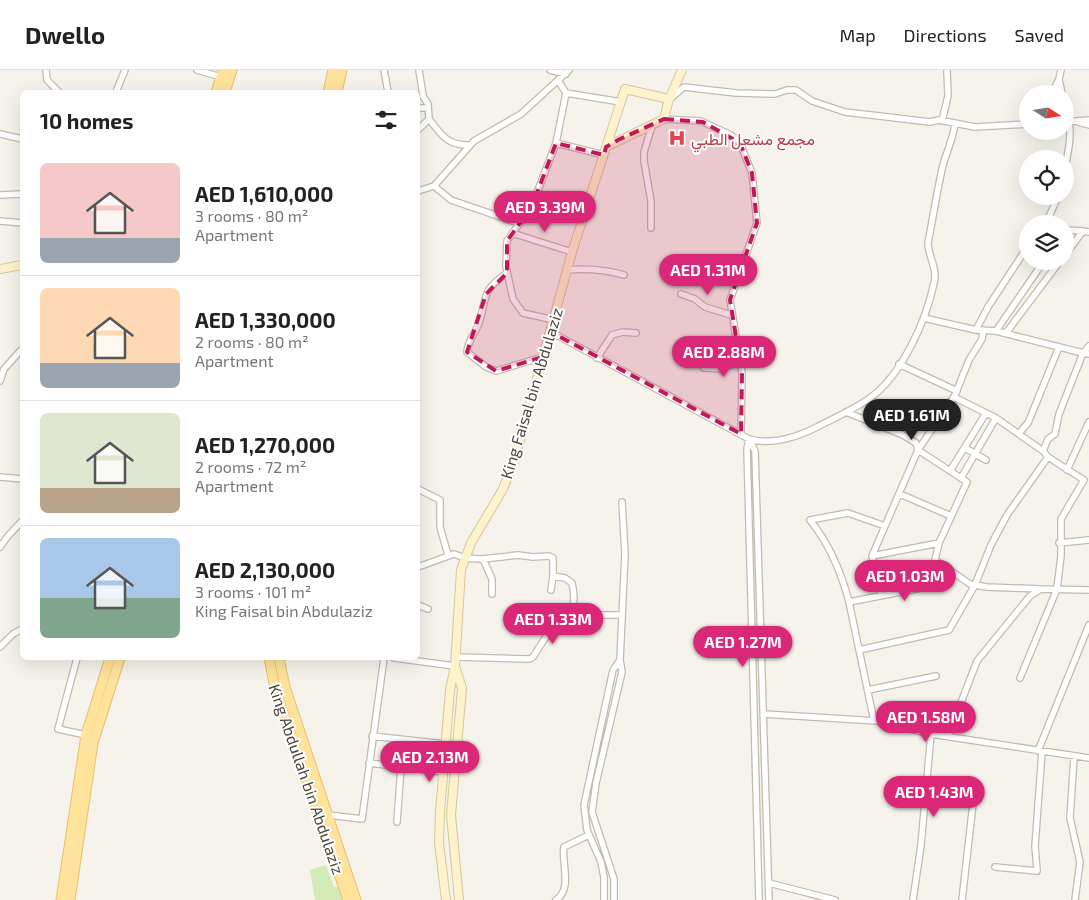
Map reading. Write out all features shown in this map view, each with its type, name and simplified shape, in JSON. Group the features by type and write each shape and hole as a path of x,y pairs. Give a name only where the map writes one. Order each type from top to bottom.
{"main road":[{"path":"226,90 232,70"},
{"path":"329,90 334,70"},
{"path":"337,90 342,70"},
{"path":"217,90 222,74"},
{"path":"61,900 86,735 109,660"},
{"path":"70,900 93,743 119,660"},
{"name":"King Abdullah bin Abdulaziz","path":"269,660 274,688 348,900"},
{"name":"King Abdullah bin Abdulaziz","path":"279,660 285,686 356,900"}],"street":[{"path":"46,70 47,80 57,90"},
{"path":"117,90 125,70"},
{"path":"197,70 222,74"},
{"path":"384,70 385,90"},
{"path":"419,70 422,96 428,108 429,119 448,141 457,146 469,145"},
{"path":"550,70 568,72"},
{"path":"664,119 669,100 682,70"},
{"path":"942,121 948,96 947,70"},
{"path":"1056,85 1061,70"},
{"path":"420,191 434,186 469,145 510,122 559,82 568,72"},
{"path":"1059,79 1060,85"},
{"path":"554,320 523,313 513,299 507,273 507,241 518,223 525,218 532,206 556,143 566,93 559,82"},
{"path":"669,100 684,86 736,93 775,94 787,90 796,90 812,101 845,112 930,122 942,121 975,127 1019,125"},
{"path":"566,93 621,102 625,89 669,100"},
{"name":"King Faisal bin Abdulaziz","path":"446,899 439,843 445,744 450,690 456,657 461,570 465,558 503,489 514,462 572,252 621,102"},
{"path":"420,108 428,108"},
{"path":"420,128 429,119"},
{"path":"556,143 605,151 664,119 690,119 703,122 730,135 740,143 746,156 755,191 757,223 734,284 730,300 740,361 742,434"},
{"path":"1074,122 1089,120"},
{"path":"1074,122 1089,125"},
{"path":"750,440 769,441 804,434 871,397 899,364 919,334 935,280 932,256 928,251 928,242 937,193 945,159 953,139 955,124"},
{"path":"651,228 651,201 644,152 652,126"},
{"path":"0,134 20,138"},
{"path":"434,186 451,200 518,223"},
{"path":"0,195 20,194"},
{"path":"0,221 20,223"},
{"path":"1074,245 1086,231"},
{"path":"512,232 572,252"},
{"path":"976,330 988,307 1019,260"},
{"path":"0,269 20,265"},
{"path":"567,270 586,268 606,270 624,275"},
{"path":"996,331 1038,270"},
{"path":"1006,333 1053,270"},
{"path":"507,273 496,281 486,294 480,322 468,341 467,352 486,367 496,371 543,357"},
{"path":"681,294 695,299 705,307 731,315"},
{"path":"924,318 976,330 1006,333 1086,354"},
{"path":"881,596 872,556 918,450 956,394 969,360 982,339 983,330"},
{"path":"551,332 742,434 750,440 755,451 769,900"},
{"path":"597,358 612,335 623,332 636,333"},
{"path":"1043,451 1048,439 1054,434 1059,414 1089,346"},
{"path":"1019,433 1028,423 1059,347"},
{"path":"0,381 4,369 20,351"},
{"path":"704,368 721,369 740,361"},
{"path":"899,364 956,394 996,418 1019,433 1048,457 1086,481 1061,519 1059,543 1061,556 1057,589 1020,678"},
{"path":"846,412 903,435 916,443 918,450 967,482 938,543 935,560 921,588 849,602"},
{"path":"950,471 986,413"},
{"path":"961,478 996,418"},
{"path":"1068,470 1089,422"},
{"path":"750,440 747,449 759,900"},
{"path":"965,448 986,460"},
{"path":"859,650 949,630 974,585 991,545 1007,515 1048,457"},
{"path":"0,477 20,479"},
{"path":"420,491 440,500 440,527 448,555"},
{"path":"900,494 951,516"},
{"path":"614,900 614,879 592,812 596,783 622,672 620,660 625,554 622,502"},
{"path":"874,721 841,573 826,540 810,520 848,513 884,526"},
{"path":"0,547 20,523"},
{"path":"1059,543 1089,540"},
{"path":"872,556 938,543"},
{"path":"420,566 454,554 465,558 482,559 518,554 533,557 549,556 553,558 551,590"},
{"path":"482,559 492,579 492,594"},
{"path":"935,560 974,585 1089,590"},
{"path":"456,657 530,658 554,626 571,612 574,598 572,583 565,578 553,576"},
{"path":"948,736 977,661 1030,596 1041,589"},
{"path":"420,606 428,609"},
{"path":"571,612 589,615 622,615"},
{"path":"995,867 1037,871 1035,846 1040,751 1089,625"},
{"path":"0,647 13,634 20,630"},
{"path":"76,660 58,729 86,735"},
{"path":"328,815 362,818 384,660"},
{"path":"409,660 455,666"},
{"path":"604,900 602,870 589,835 584,806 585,794 613,670 620,660"},
{"name":"King Faisal bin Abdulaziz","path":"455,666 462,688 451,815 458,898"},
{"path":"868,690 936,676"},
{"path":"764,714 874,721 931,734 1089,758"},
{"path":"913,900 921,845 931,734"},
{"path":"372,736 445,744"},
{"path":"1074,757 1070,818 1080,862 1075,900"},
{"path":"369,763 443,772"},
{"path":"397,822 401,767"},
{"path":"927,786 974,795 962,900"},
{"path":"556,900 562,895 564,885 564,847 589,835"},
{"path":"768,883 835,900"},
{"path":"446,899 458,898"}],"highlighted area":[{"path":"664,119 703,122 740,143 752,173 757,223 730,300 742,373 741,434 551,332 543,357 496,371 467,352 486,294 507,273 507,241 532,206 556,143 604,155 606,147"}],"green space":[{"path":"326,865 334,887 339,887 343,900 315,900 310,870"}],"place":[{"name":"مجمع مشعل الطبي","path":"677,138"}]}
